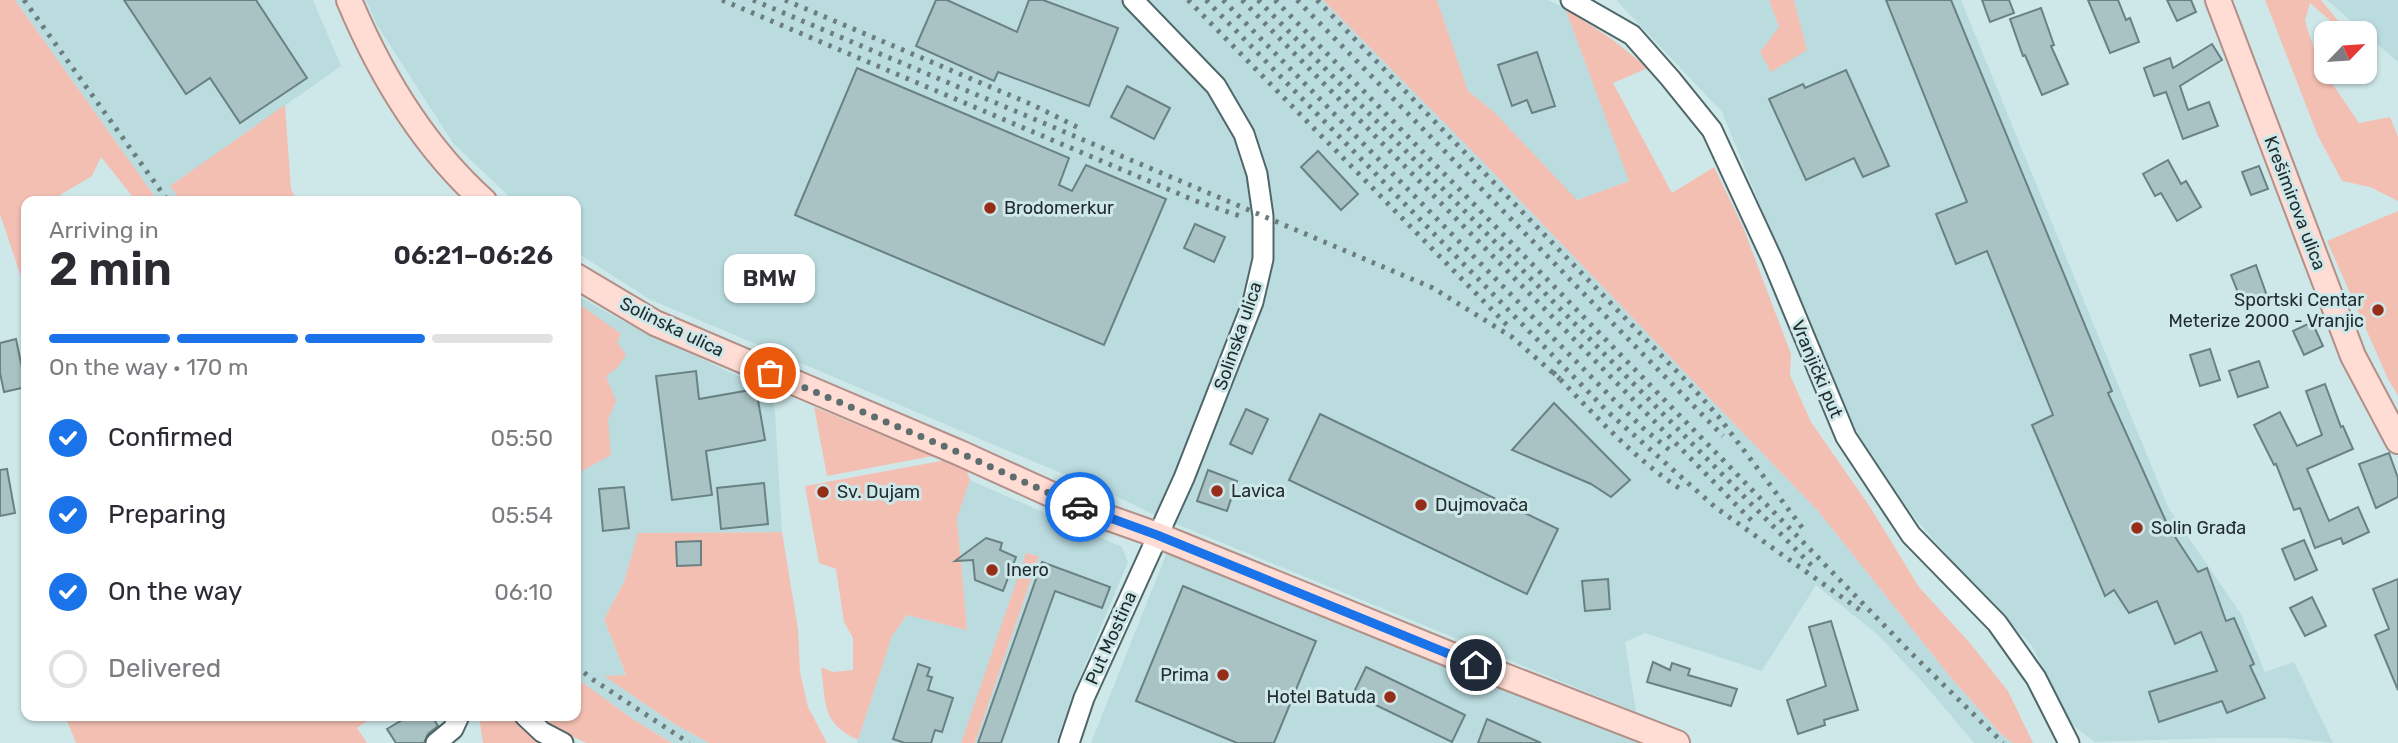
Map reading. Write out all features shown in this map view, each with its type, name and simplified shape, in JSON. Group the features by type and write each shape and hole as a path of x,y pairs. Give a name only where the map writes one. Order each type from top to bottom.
{"main road":[{"path":"349,0 402,104 463,182 478,196"},
{"name":"Krešimirova ulica","path":"2218,0 2353,355 2398,441"},
{"name":"Solinska ulica","path":"581,279 655,323 960,453 1081,508 1157,535 1476,665 1677,743"}],"street":[{"name":"Solinska ulica","path":"1133,0 1216,86 1244,134 1257,174 1263,216 1263,259 1253,302 1184,478 1157,535"},
{"name":"Vranjički put","path":"1572,0 1632,35 1712,130 1772,259 1846,437 1911,535 1997,623 2036,678 2069,743"},
{"name":"Put Mostina","path":"1069,743 1084,698 1157,535"},
{"path":"436,743 453,729 457,721"},
{"path":"530,721 542,732 563,743"}],"shaded area":[{"path":"0,0 15,0 154,196 132,196 101,157 92,176 60,196 21,196 21,277 0,214"},
{"path":"15,0 313,0 341,66 171,186 178,196 154,196"},
{"path":"366,0 1323,0 1484,163 1818,511 1952,679 2001,734 2013,743 1974,743 1878,635 1816,585 1762,671 1645,633 1625,642 1636,712 1159,517 1120,498 649,299 581,255 581,196 509,196 453,143 377,25"},
{"path":"1323,0 1437,0 1468,91 1493,111 1577,200 1629,181 1565,8 1613,40 1648,68 1613,83 1672,193 1714,167 1743,227 1791,354 1790,375 1811,422 1870,507 1919,587 1969,642 2008,691 2033,743 2013,743 2001,734 1952,679 1818,511 1484,163"},
{"path":"1437,0 1548,0 1565,8 1630,181 1576,200 1493,111 1468,91"},
{"path":"1616,0 1769,0 1779,27 1807,50 1794,0 1961,0 2169,509 2241,614 2265,672 2294,662 2333,743 2288,738 2095,742 2072,725 2032,646 1964,575 1913,516 1858,435 1806,319 1722,112"},
{"path":"1769,0 1794,0 1807,50 1771,72 1760,52 1779,27"},
{"path":"2265,0 2321,0 2338,21 2331,21 2310,3 2305,21 2314,49 2314,84 2333,84 2359,123 2390,117 2398,137 2398,201 2370,187 2342,181 2318,136"},
{"path":"2327,0 2398,0 2398,62 2377,44 2377,21 2351,21"},
{"path":"285,105 291,189 294,196 177,196 170,186"},
{"name":"Sportski Centar Meterize 2000 - Vranjic","path":"2398,211 2398,396 2327,241"},
{"path":"581,298 638,329 761,384 770,393 775,412 782,532 639,533 624,582 604,619 626,676 606,676 673,723 709,743 672,743 634,720 581,682"},
{"path":"581,307 621,334 617,342 626,355 617,368 606,376 616,401 608,420 611,455 581,471"},
{"path":"814,407 933,456 827,476"},
{"path":"946,460 966,469 970,480 957,518 967,630 907,615 892,636 858,740 831,719 825,701 821,667 833,672 853,670 853,638 844,622 836,569 819,563 805,486"},
{"path":"970,480 1122,547 1128,562 1072,696 1056,743 975,743 1039,556 1027,553 961,743 857,743 892,636 907,615 967,630 957,518"},
{"path":"782,532 798,629 800,672 808,707 827,743 709,743 673,723 604,676 626,675 604,619 624,582 638,533"},
{"path":"1167,552 1644,743 1091,743"},
{"path":"1026,553 1039,556 975,743 961,743"},
{"path":"581,682 634,720 672,743 586,743 546,721 581,721"},
{"path":"67,721 367,721 357,728 367,743 76,743"},
{"path":"480,721 522,721 548,743 483,743"}],"building":[{"path":"124,0 256,0 307,78 240,123 210,78 186,94"},
{"path":"936,0 947,0 1017,32 1029,0 1043,0 1118,28 1089,106 998,72 994,81 916,46"},
{"path":"1886,0 1951,0 2112,391 2108,393 2168,526 2198,572 2207,568 2226,621 2234,618 2254,664 2250,666 2265,698 2227,713 2222,701 2159,722 2149,692 2217,671 2201,632 2175,644 2157,601 2129,613 2114,590 2105,596 2032,425 2053,415 1987,251 1956,264 1936,214 1967,202"},
{"path":"1982,0 2009,0 2014,13 1990,22"},
{"path":"2088,0 2118,0 2126,20 2130,18 2139,42 2110,53"},
{"path":"2167,0 2191,0 2196,12 2177,21"},
{"path":"2041,8 2054,45 2051,46 2068,84 2042,95 2025,55 2023,56 2010,19"},
{"path":"2212,44 2222,60 2180,86 2188,110 2209,102 2218,126 2183,139 2166,92 2154,96 2144,68 2170,58 2173,68"},
{"path":"1537,52 1555,106 1532,113 1527,100 1512,106 1498,65"},
{"path":"857,68 1069,158 1059,185 1072,191 1086,165 1166,199 1104,345 795,215"},
{"path":"1846,70 1889,166 1863,177 1854,158 1806,180 1769,99 1803,84 1805,88"},
{"path":"1127,86 1170,108 1154,139 1111,117"},
{"path":"1318,151 1358,194 1341,210 1301,167"},
{"path":"2168,160 2181,184 2186,181 2201,207 2177,221 2161,193 2155,196 2143,174"},
{"path":"2259,166 2268,189 2251,195 2242,172"},
{"path":"1195,224 1225,237 1214,262 1184,248"},
{"path":"2256,265 2267,296 2243,305 2231,275"},
{"path":"2312,322 2323,346 2304,355 2293,331"},
{"path":"16,339 21,363 21,388 4,392 0,373 0,343"},
{"path":"2210,349 2220,380 2200,386 2190,355"},
{"path":"2259,361 2268,387 2238,397 2229,371"},
{"path":"696,371 699,399 756,389 765,440 706,451 712,495 672,500 656,376"},
{"path":"2325,384 2341,427 2343,426 2353,449 2307,469 2329,521 2358,507 2369,532 2343,544 2341,538 2315,548 2300,508 2294,510 2276,464 2274,465 2254,425 2280,412 2297,446 2322,435 2306,391"},
{"path":"1554,403 1630,480 1611,497 1591,484 1512,450"},
{"path":"1246,409 1268,419 1252,454 1230,444"},
{"path":"1320,414 1558,529 1527,594 1289,480"},
{"path":"2389,453 2398,478 2398,497 2376,508 2359,464"},
{"path":"7,469 15,513 0,516 0,470"},
{"name":"Lavica","path":"1208,470 1237,481 1227,511 1197,501"},
{"path":"764,483 768,524 721,529 717,488"},
{"path":"624,487 629,528 603,531 599,489"},
{"name":"Inero","path":"986,538 1002,543 1000,550 1016,557 1003,591 975,580 973,560 955,561"},
{"path":"2304,540 2317,570 2295,580 2282,549"},
{"path":"701,541 701,565 677,566 676,542"},
{"path":"1042,562 1110,587 1102,608 1055,591 1001,743 978,743"},
{"path":"1608,579 1610,609 1585,611 1582,581"},
{"path":"2398,579 2398,690 2375,635 2389,629 2373,589"},
{"path":"1183,586 1316,641 1274,743 1237,743 1136,701"},
{"path":"2312,597 2326,626 2305,636 2290,608"},
{"path":"1831,621 1858,710 1824,720 1825,725 1798,734 1787,700 1826,686 1809,627"},
{"path":"1653,662 1670,670 1672,663 1690,669 1688,675 1737,689 1731,706 1647,682"},
{"path":"918,664 930,668 927,676 932,677 928,690 953,698 942,732 935,730 931,743 905,743 893,739"},
{"path":"1366,667 1465,715 1452,742 1353,694"},
{"path":"1487,719 1541,743 1478,743"},
{"path":"401,721 435,721 438,726 428,734 424,743 396,743 387,729"}],"railway":[{"path":"24,0 164,196"},
{"path":"722,0 1196,201 1240,216"},
{"path":"753,0 1433,288 1512,337 1560,379"},
{"path":"785,0 1033,105 1077,127"},
{"path":"1188,0 1507,325"},
{"path":"1206,0 1608,412 1715,507 1860,610"},
{"path":"1223,0 1612,398 1672,452"},
{"path":"1242,0 1756,525"},
{"path":"1258,0 1816,570"},
{"path":"1275,0 1912,654 2003,743"},
{"path":"1297,0 1723,436"},
{"path":"1317,0 1693,388 1718,416 1804,530"},
{"path":"1553,372 1630,450 1682,490"},
{"path":"581,670 689,743"}],"way so far":[{"path":"770,373 1080,507"}],"place":[{"name":"Brodomerkur","path":"990,208"},
{"name":"Sportski Centar Meterize 2000 - Vranjic","path":"2378,310"},
{"name":"BMW","path":"770,373"},
{"name":"Lavica","path":"1217,491"},
{"name":"Sv. Dujam","path":"823,492"},
{"name":"Dujmovača","path":"1421,505"},
{"name":"Solin Građa","path":"2137,528"},
{"name":"Inero","path":"992,570"},
{"name":"Prima","path":"1223,675"},
{"name":"Hotel Batuda","path":"1390,697"}],"route":[{"path":"1080,507 1157,535 1476,665"}]}
